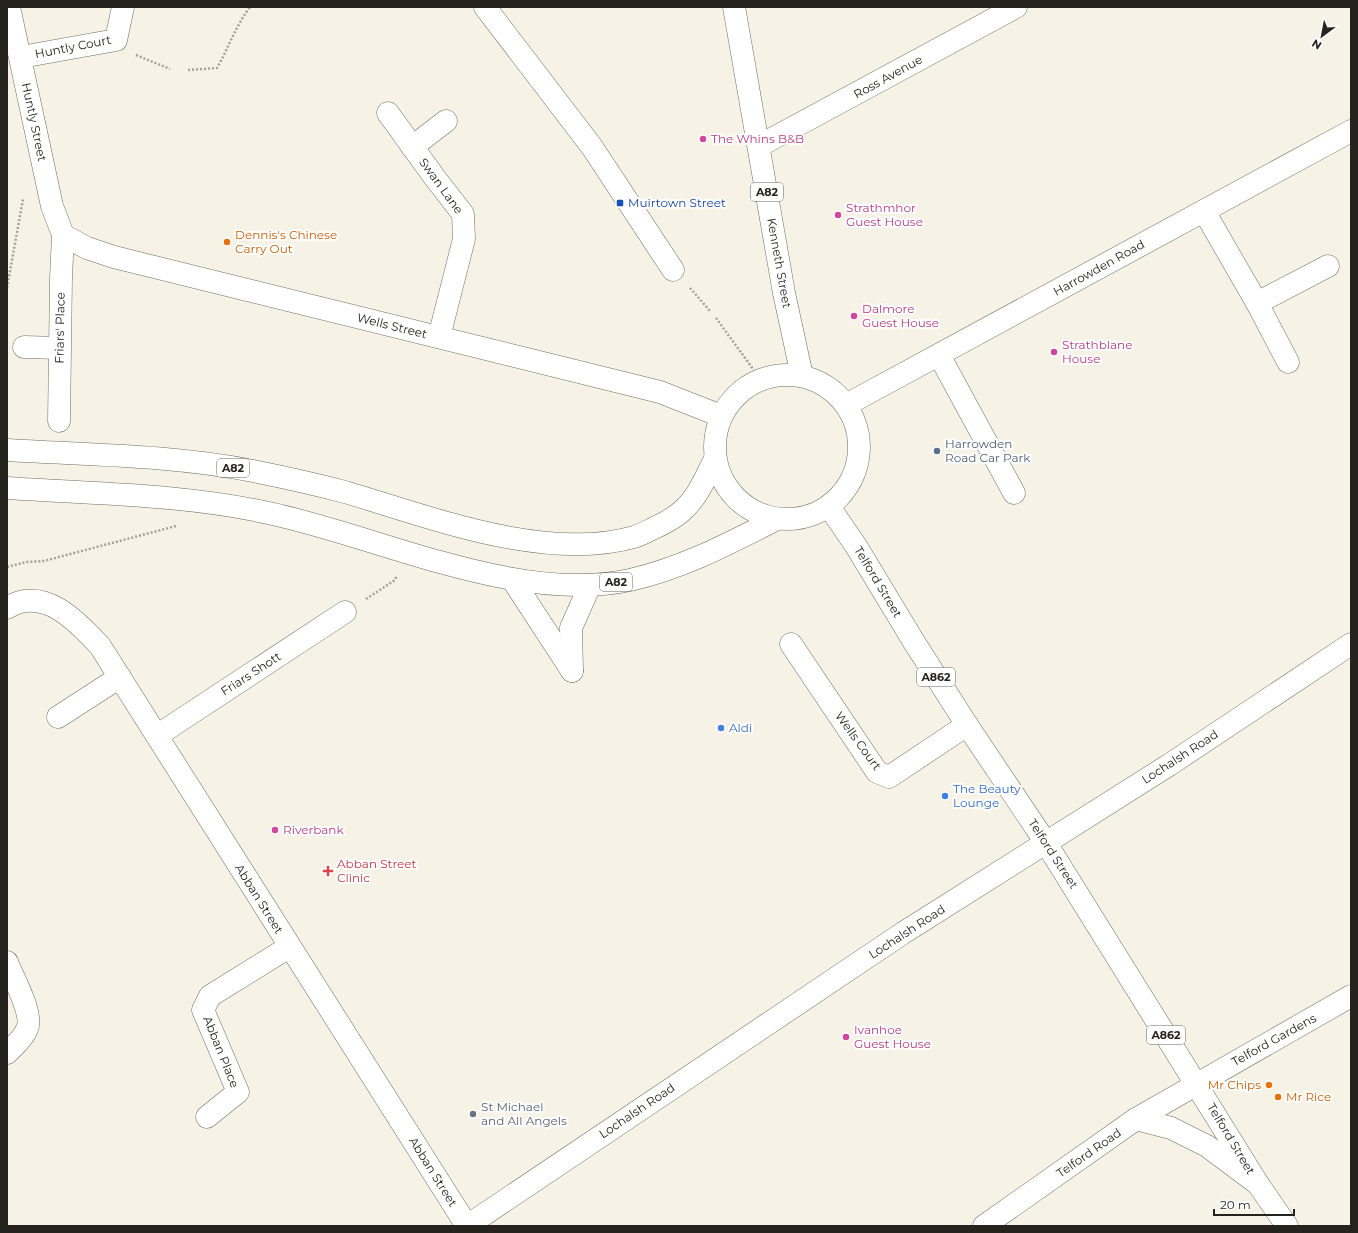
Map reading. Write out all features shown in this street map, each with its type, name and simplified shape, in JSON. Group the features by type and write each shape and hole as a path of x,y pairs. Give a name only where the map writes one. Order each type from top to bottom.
{"main road":[{"name":"Huntly Street","path":"9,7 52,206 63,235"},
{"name":"Huntly Court","path":"21,57 116,40 122,7"},
{"path":"485,7 592,147 673,270"},
{"name":"Kenneth Street","path":"734,7 784,293 802,376"},
{"name":"Ross Avenue","path":"759,146 1016,7"},
{"name":"Swan Lane","path":"388,113 463,214 464,239 439,337"},
{"path":"412,147 446,121"},
{"name":"Harrowden Road","path":"846,404 1351,131"},
{"path":"1204,211 1257,303 1288,362"},
{"name":"Wells Street","path":"63,235 86,248 114,257 660,392 721,416"},
{"name":"Friars' Place","path":"59,421 63,235"},
{"path":"1257,303 1328,266"},
{"path":"24,347 60,348"},
{"path":"939,355 1014,493"},
{"name":"A82","path":"778,376 802,376 825,386 846,404 858,427 860,457 853,481 830,508 803,518 777,519 753,511 733,497 720,475 715,459 716,434 721,416 737,395 761,380 778,376"},
{"name":"A82","path":"7,450 167,460 251,471 342,491 453,524 500,535 541,542 577,545 610,542 634,537 669,521 684,510 699,490 715,459"},
{"name":"A82","path":"7,488 190,500 271,513 342,531 445,562 512,579 558,585 590,585 629,580 675,568 716,550 777,519"},
{"name":"Telford Street","path":"830,508 856,546 967,725 1046,843 1258,1184 1286,1226"},
{"path":"512,579 572,671 571,628 590,585"},
{"name":"Abban Street","path":"7,608 27,600 53,605 78,622 100,646 158,736 289,947 467,1226"},
{"name":"Friars Shott","path":"158,736 344,612"},
{"name":"Wells Court","path":"791,644 877,772 890,777 967,725"},
{"name":"Lochalsh Road","path":"467,1226 903,933 1123,794 1351,644"},
{"path":"58,718 120,677"},
{"name":"Abban Place","path":"207,1117 238,1092 203,1010 210,996 289,947"},
{"path":"7,962 25,1005 29,1020 24,1035 7,1053"},
{"name":"Telford Gardens","path":"1197,1084 1351,996"},
{"name":"Telford Road","path":"984,1226 1136,1119 1197,1084"},
{"name":"Telford Street","path":"1136,1119 1171,1128 1207,1146 1258,1184"}],"path":[{"path":"188,70 217,68 225,55 237,24 250,7"},
{"path":"116,40 140,58 170,69"},
{"path":"7,288 25,186 46,180"},
{"path":"673,270 711,312"},
{"path":"716,318 761,380"},
{"path":"7,567 26,562 44,561 176,526"},
{"path":"344,612 395,580 398,574"}],"place":[{"name":"The Whins B&B","path":"703,139"},
{"name":"Muirtown Street","path":"620,203"},
{"name":"Strathmhor Guest House","path":"838,215"},
{"name":"Dennis's Chinese Carry Out","path":"227,242"},
{"name":"Dalmore Guest House","path":"854,316"},
{"name":"Strathblane House","path":"1054,352"},
{"name":"Harrowden Road Car Park","path":"937,451"},
{"name":"Aldi","path":"721,728"},
{"name":"The Beauty Lounge","path":"945,796"},
{"name":"Riverbank","path":"275,830"},
{"name":"Abban Street Clinic","path":"328,871"},
{"name":"Ivanhoe Guest House","path":"846,1037"},
{"name":"Mr Chips","path":"1269,1085"},
{"name":"Mr Rice","path":"1278,1097"},
{"name":"St Michael and All Angels","path":"473,1114"}]}
